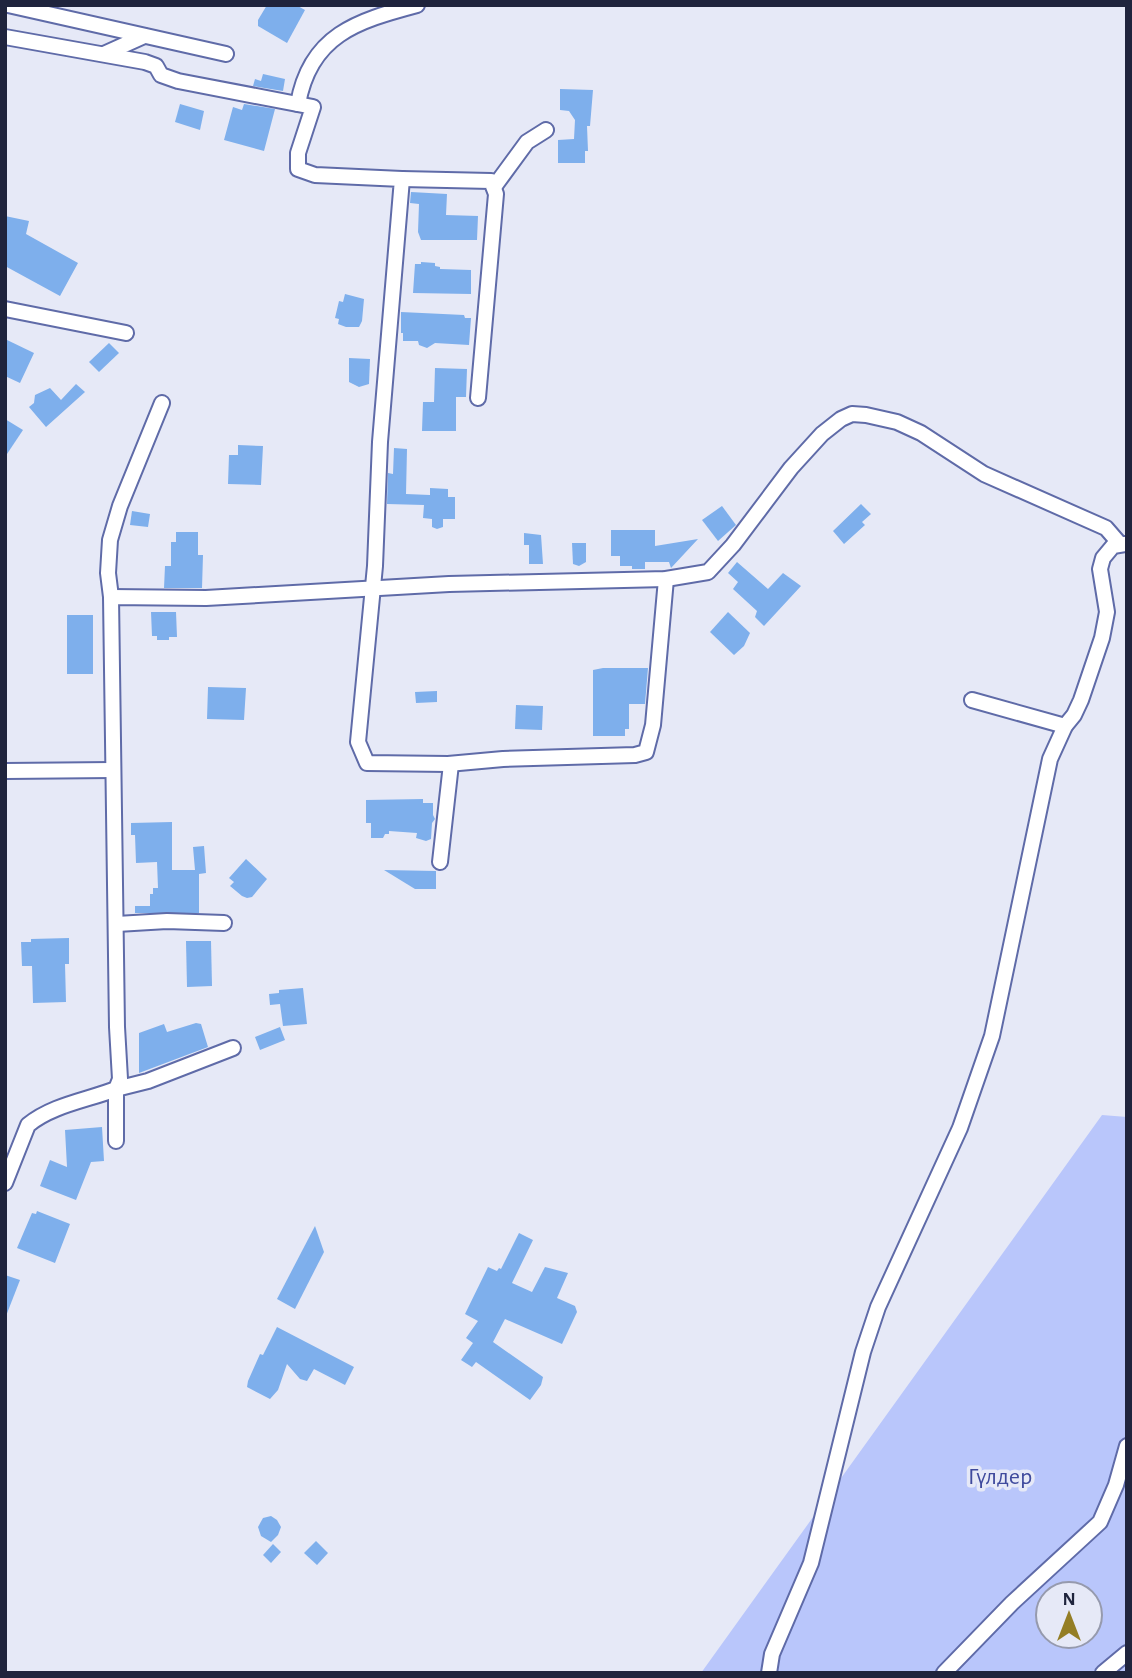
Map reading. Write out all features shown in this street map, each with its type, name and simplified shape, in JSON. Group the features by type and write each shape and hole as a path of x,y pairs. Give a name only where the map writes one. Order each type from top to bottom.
{"street":[{"path":"8,5 226,54"},
{"path":"298,104 313,59 330,41 372,18 417,5"},
{"path":"104,54 144,36"},
{"path":"5,37 145,62 156,66 161,75 178,81 313,107 298,153 298,169 315,175 491,181 496,194 478,398"},
{"path":"494,187 527,142 546,130"},
{"path":"402,179 380,442 375,566 358,742 367,763 451,764 503,759 635,755 646,752 653,725 666,579"},
{"path":"5,309 126,333"},
{"path":"116,1141 116,1089 120,1079 111,597 108,573 110,540 120,506 162,403"},
{"path":"111,597 206,598 449,584 666,579 708,572 733,545 799,460 822,435 841,419 852,414 897,422 921,433 984,474 1106,528 1123,544 1103,558 1100,569 1107,612 1101,638 1081,700 1050,759 992,1036 960,1128 878,1307 863,1352 811,1563 772,1654 769,1673"},
{"path":"972,700 1065,726"},
{"path":"440,862 451,764"},
{"path":"5,771 113,770"},
{"path":"117,924 167,921 224,923"},
{"path":"5,1183 28,1125 35,1119 59,1108 160,1077 233,1048"},
{"path":"944,1673 1012,1603 1100,1522 1116,1485 1127,1447"},
{"path":"1103,1673 1127,1653"}],"green space":[{"name":"Гүлдер","path":"1102,1115 1127,1117 1127,1673 701,1673"}],"building":[{"path":"267,5 296,5 305,10 287,43 258,26 258,20"},
{"path":"263,74 285,79 283,91 253,86 255,79 261,81"},
{"path":"560,89 593,90 585,163 558,163 558,140 574,139 575,120 569,111 560,110"},
{"path":"180,104 204,111 200,130 175,122"},
{"path":"244,104 275,109 264,151 224,140 233,107 242,110"},
{"path":"411,192 447,194 446,215 478,216 477,240 421,240 418,232 419,204 410,203"},
{"path":"5,216 29,221 26,234 78,263 60,296 5,266"},
{"path":"435,263 440,269 471,270 471,294 413,293 415,264"},
{"path":"345,294 364,299 359,327 338,324 339,319 335,318 339,301 343,302"},
{"path":"401,312 464,315 465,318 471,318 469,345 435,343 427,348 419,345 418,341 403,341"},
{"path":"5,339 34,353 20,383 5,376"},
{"path":"109,343 119,353 99,372 89,362"},
{"path":"349,358 370,359 369,384 359,387 349,382"},
{"path":"435,368 467,369 466,397 456,397 456,431 422,431 423,402 434,402"},
{"path":"76,384 85,392 46,427 29,407 34,403 35,395 50,388 61,400"},
{"path":"5,419 23,430 5,457"},
{"path":"238,445 263,446 261,485 228,484 229,455 238,455"},
{"path":"394,448 407,449 406,494 430,495 430,488 448,489 448,497 455,497 455,519 443,519 443,527 437,529 432,527 432,519 423,518 424,505 387,504 388,473 393,474"},
{"path":"861,504 871,514 862,522 865,525 844,544 833,531"},
{"path":"722,506 736,525 718,541 702,520"},
{"path":"132,511 150,514 148,527 130,525"},
{"path":"611,530 655,530 655,546 698,539 671,568 669,562 645,562 645,569 632,569 632,566 620,566 620,556 611,556"},
{"path":"176,532 198,532 198,555 203,555 202,588 164,588 165,566 171,566 171,542 176,542"},
{"path":"524,533 541,535 543,564 529,564 529,545 524,545"},
{"path":"572,543 586,543 586,562 579,566 573,564"},
{"path":"737,562 768,589 783,573 801,586 764,626 755,617 757,611 733,589 738,582 728,573"},
{"path":"151,612 176,612 177,637 157,640 157,636 152,636"},
{"path":"728,612 750,633 744,646 734,655 710,632"},
{"path":"67,615 93,615 93,674 67,674"},
{"path":"648,668 645,704 629,704 629,729 625,729 625,736 593,736 593,670"},
{"path":"208,687 246,688 244,720 207,719"},
{"path":"437,691 437,702 416,703 415,692"},
{"path":"516,705 543,706 542,730 515,729"},
{"path":"423,799 423,803 433,803 435,819 432,823 431,839 426,841 416,838 417,833 389,831 383,838 371,838 371,823 366,823 366,800"},
{"path":"172,822 172,870 195,870 193,847 204,846 206,873 199,874 199,913 135,913 135,906 150,906 150,894 153,894 153,888 158,888 157,862 136,863 135,835 131,835 131,823"},
{"path":"246,859 267,879 252,897 247,898 230,886 234,882 229,878"},
{"path":"384,870 436,871 436,889 415,889"},
{"path":"69,938 69,964 65,964 66,1002 33,1003 32,966 22,966 21,942 31,942 31,939"},
{"path":"186,941 211,941 212,986 187,987"},
{"path":"303,988 307,1024 283,1026 280,1004 270,1005 269,994 279,993 279,990"},
{"path":"196,1023 201,1024 208,1047 139,1073 139,1033 164,1024 167,1032"},
{"path":"280,1027 285,1040 260,1050 255,1037"},
{"path":"102,1127 104,1161 91,1162 76,1200 40,1186 50,1160 67,1167 65,1130"},
{"path":"37,1211 70,1224 55,1263 17,1248 32,1213 36,1214"},
{"path":"315,1226 324,1252 295,1309 277,1299"},
{"path":"519,1233 533,1240 512,1283 532,1292 545,1267 568,1273 557,1298 575,1306 577,1312 562,1344 505,1319 493,1342 543,1377 541,1385 530,1400 476,1362 472,1367 461,1360 473,1343 466,1338 478,1321 465,1314 488,1267 497,1271 501,1269"},
{"path":"5,1275 20,1280 6,1316 5,1316"},
{"path":"277,1327 354,1367 345,1385 314,1369 307,1381 300,1379 287,1364 278,1390 270,1399 247,1387 260,1354 263,1355"},
{"path":"271,1516 281,1527 271,1542 261,1536 258,1527 263,1518"},
{"path":"316,1541 328,1553 317,1565 304,1553"},
{"path":"273,1544 281,1552 271,1563 263,1555"}]}
